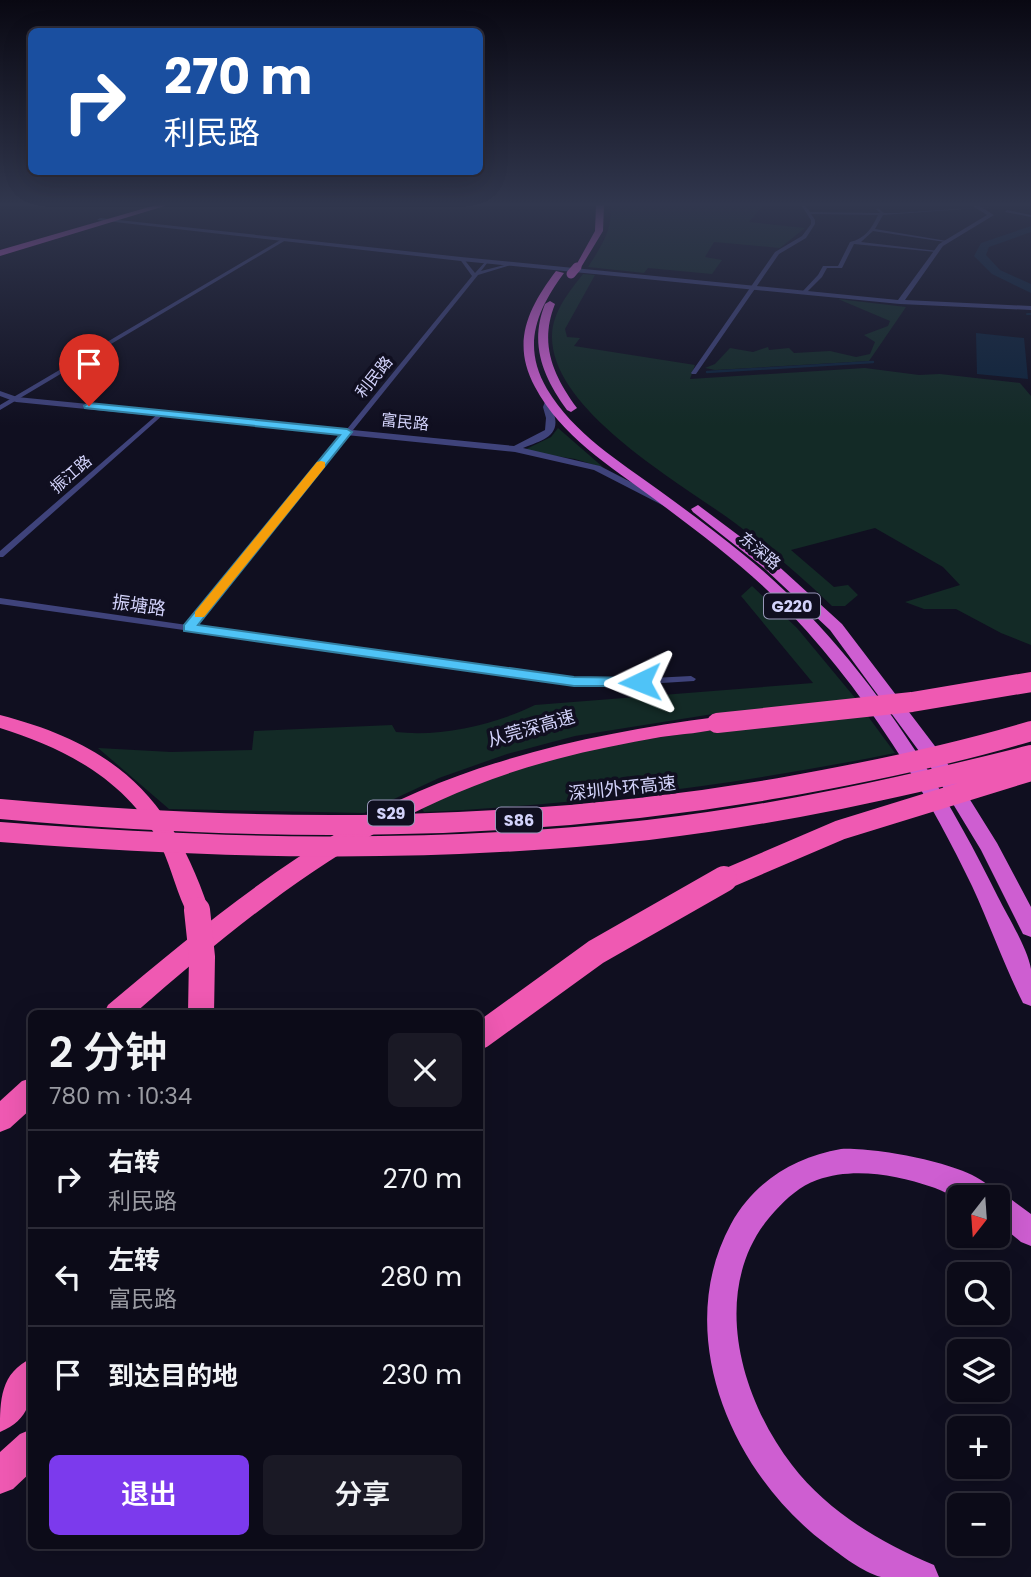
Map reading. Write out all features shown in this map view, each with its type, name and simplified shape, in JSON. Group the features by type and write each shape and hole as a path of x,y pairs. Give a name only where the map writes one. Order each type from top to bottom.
{"highway":[{"name":"东深路","path":"560,279 535,306 527,332 532,368 549,401 592,446 768,583 832,648 901,744 955,832 981,881 1031,996"},
{"name":"东深路","path":"563,279 548,307 541,332 544,359 564,399 607,443 752,551 836,626 930,752 990,848 1031,928"},
{"name":"从莞深高速","path":"121,1010 212,932 330,846 459,782 537,755 641,733 912,702 1031,682"},
{"path":"0,721 56,741 108,771 138,796 163,827 183,866 197,910 202,957 201,1010"},
{"name":"深圳外环高速","path":"0,809 111,820 248,826 371,827 529,819 690,803 780,789 946,755 1031,731"},
{"name":"S86","path":"0,832 148,845 268,849 390,849 513,843 655,830 747,817 886,790 1031,755"},
{"path":"483,1034 538,991 590,957 691,898 763,862 848,828 1031,771"},
{"path":"990,848 1031,897"},
{"path":"0,1118 28,1094"},
{"path":"922,1577 873,1554 839,1532 779,1476 741,1408 731,1380 722,1342 722,1281 746,1219 764,1199 786,1182 811,1169 838,1161 864,1160 932,1172 959,1185"},
{"path":"1010,1215 1031,1232"},
{"path":"0,1415 28,1380"},
{"path":"0,1476 28,1450"}],"street":[{"path":"0,408 219,279"},
{"name":"利民路","path":"189,628 471,279"},
{"path":"665,279 900,302 1031,309"},
{"path":"694,373 759,279"},
{"path":"805,292 818,279"},
{"path":"900,302 917,279"},
{"name":"富民路","path":"0,393 16,399 515,449 586,465 670,505"},
{"path":"515,449 549,431 552,421 547,407 549,401"},
{"name":"振江路","path":"0,555 162,414"},
{"name":"振塘路","path":"0,601 574,682 691,679"}],"green space":[{"path":"579,279 593,279 565,329 567,337 580,338 574,346 695,365 690,379 865,368 1020,383 1031,396 1031,645 1001,633 956,609 924,609 905,602 960,585 943,567 875,528 791,550 834,587 848,585 858,595 845,606 832,606 748,533 623,442 595,417 572,390 557,363 552,335 555,318"},
{"path":"838,299 906,307 869,361 715,370 705,368 715,364 730,348 753,352 768,347 769,350 789,348 794,353 830,351 856,357 870,354 875,342 864,335 888,326 890,321"},
{"path":"558,428 604,468 575,459 529,452 526,449 551,437"},
{"path":"752,586 797,628 856,699 713,714 575,736 507,754 439,778 364,813 169,809 98,748 171,752 252,750 254,731 392,725 396,732 431,733 485,724 535,705 813,683 741,596"},
{"path":"867,715 895,753 777,775 661,792 544,804 424,812 421,807 525,766 599,748 714,730"}],"water":[{"path":"976,333 1024,338 1028,379 977,374"}],"waterway":[{"path":"1010,279 1031,289"},
{"path":"707,372 873,362"}],"slow traffic":[{"path":"200,615 321,464"}],"route":[{"path":"89,406 347,432 189,628 574,682 640,682"}]}
